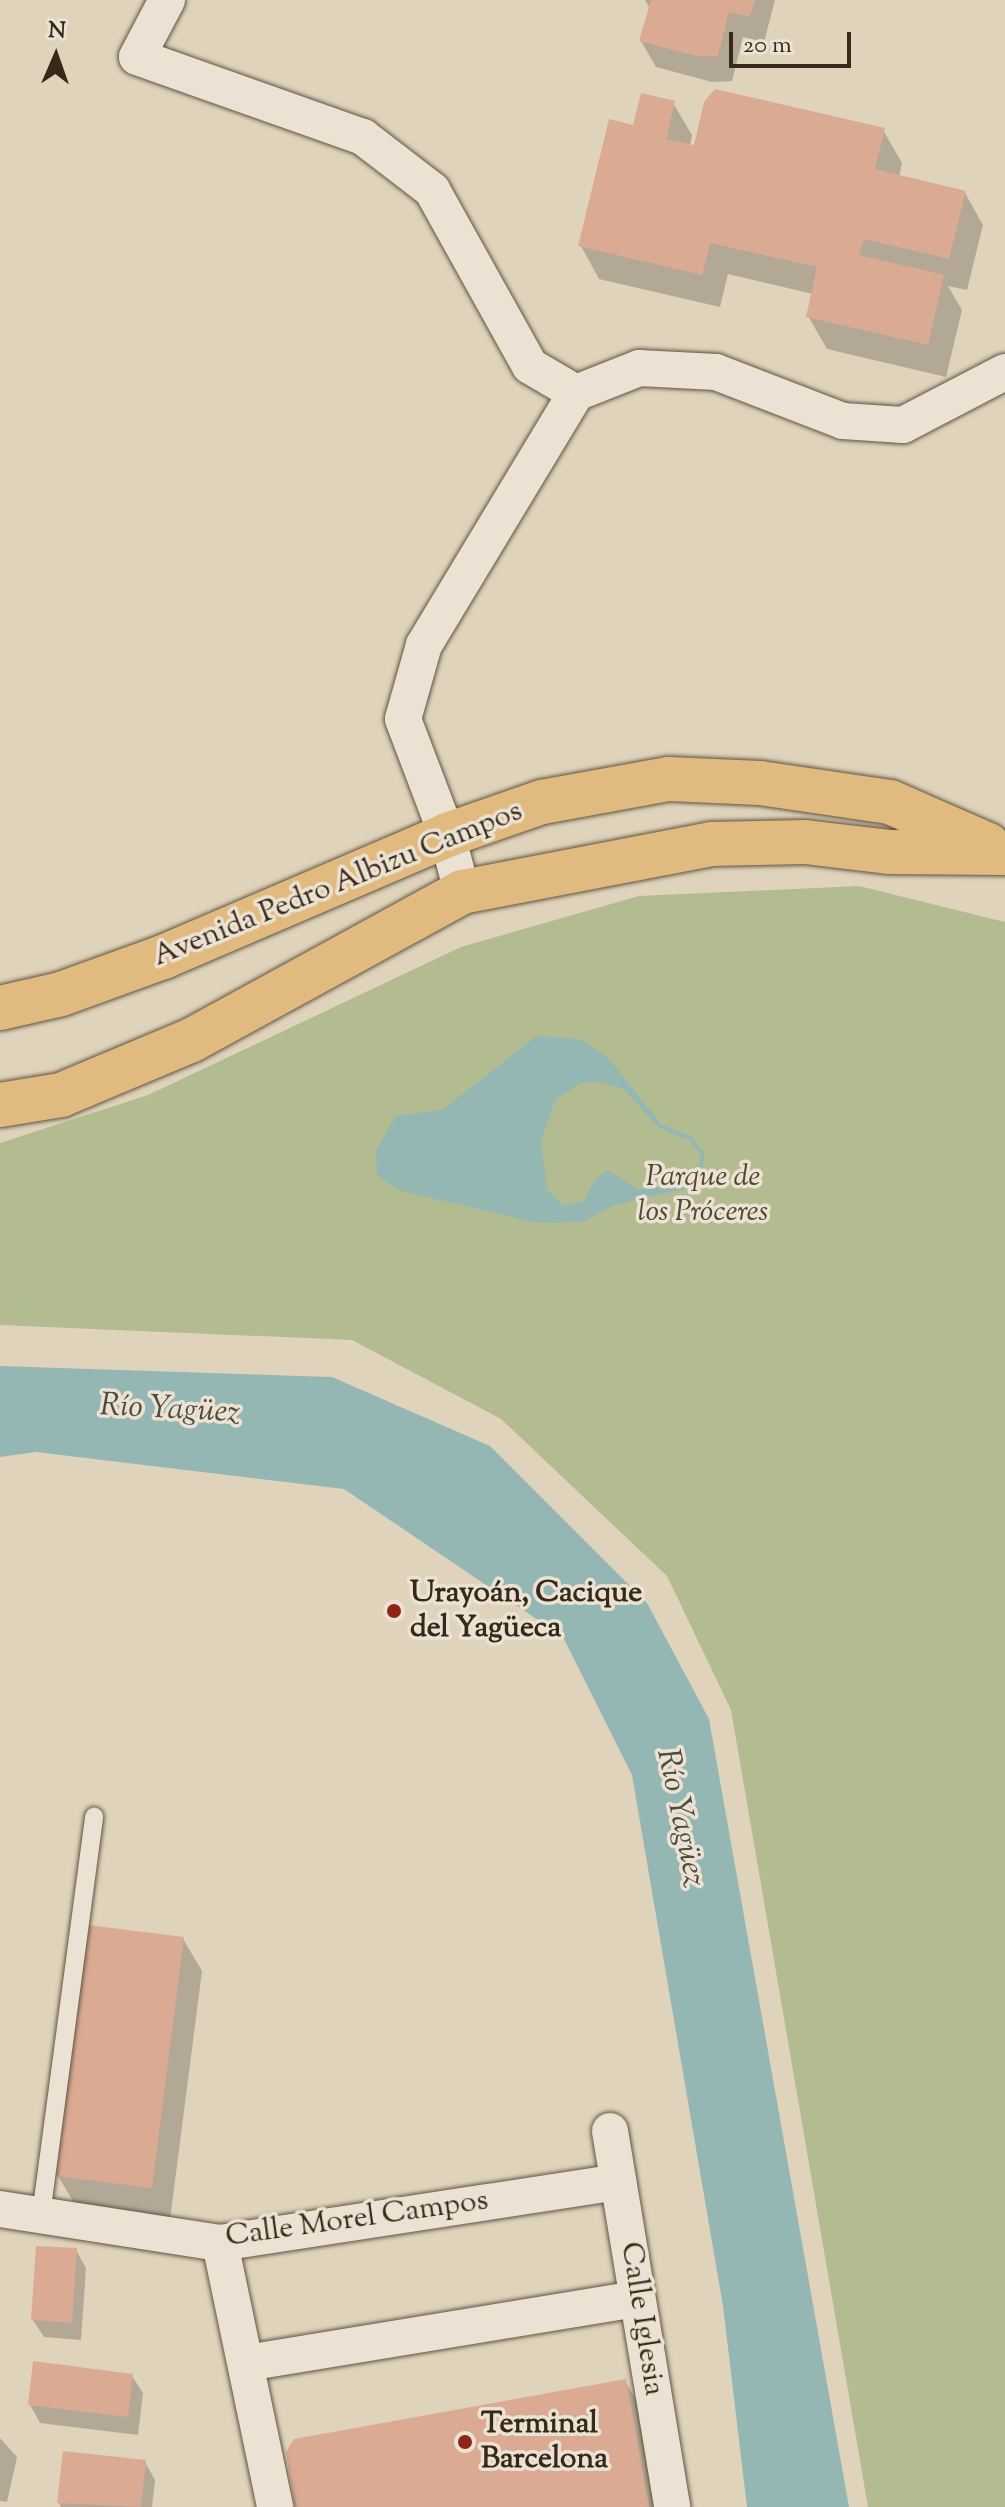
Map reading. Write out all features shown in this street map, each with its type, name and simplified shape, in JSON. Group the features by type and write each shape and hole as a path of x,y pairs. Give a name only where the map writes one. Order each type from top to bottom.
{"main road":[{"name":"Avenida Pedro Albizu Campos","path":"0,1008 61,994 227,932 447,835 542,802 669,779 760,783 890,802 1005,852"},
{"name":"Avenida Pedro Albizu Campos","path":"0,1105 61,1095 192,1040 462,892 712,844 805,842 890,852 1005,852"},
{"path":"0,988 61,994"}],"street":[{"path":"167,0 137,57 363,137 409,172 432,190 530,366 576,393"},
{"path":"462,892 447,835 403,719 424,645 576,393 639,368 716,372 843,421 903,425 1005,372"},
{"name":"Calle Iglesia","path":"610,2131 672,2507"},
{"name":"Calle Morel Campos","path":"0,2209 220,2243 618,2182"},
{"path":"220,2243 275,2507"},
{"path":"246,2363 637,2299"}],"lane":[{"path":"41,2215 94,1817"}],"green space":[{"name":"Parque de los Próceres","path":"859,886 1005,922 1005,2507 868,2507 731,1710 667,1576 501,1419 352,1340 0,1325 0,1143 148,1095 461,947 639,896"}],"water":[{"path":"537,1036 580,1039 608,1058 661,1124 692,1137 705,1154 701,1176 684,1189 614,1205 583,1222 538,1223 398,1190 377,1175 376,1150 396,1116 442,1110","holes":["600,1082 624,1089 659,1128 689,1140 701,1155 697,1174 683,1186 637,1189 608,1170 596,1178 584,1201 563,1206 547,1189 541,1141 555,1100 580,1083"]},
{"name":"Río Yagüez","path":"0,1366 332,1377 490,1446 647,1603 709,1719 849,2507 747,2507 723,2306 632,1775 563,1637 344,1489 36,1452 0,1457"}],"building":[{"path":"651,0 755,0 750,17 729,12 718,56 696,56 639,41"},
{"path":"715,89 885,128 875,169 966,191 949,259 864,239 859,255 944,275 928,345 806,317 817,267 710,243 702,275 578,246 609,119 633,125 641,93 675,101 666,139 694,145 704,102"},
{"path":"88,1925 184,1937 152,2188 56,2176"},
{"path":"36,2246 77,2248 72,2323 31,2320"},
{"path":"33,2361 133,2374 128,2417 28,2405"},
{"name":"Terminal Barcelona","path":"626,2379 649,2507 295,2507 286,2452 294,2439"},
{"path":"63,2451 146,2460 141,2507 57,2503"}],"place":[{"name":"Urayoán, Cacique del Yagüeca","path":"394,1611"},
{"name":"Terminal Barcelona","path":"465,2442"}]}
